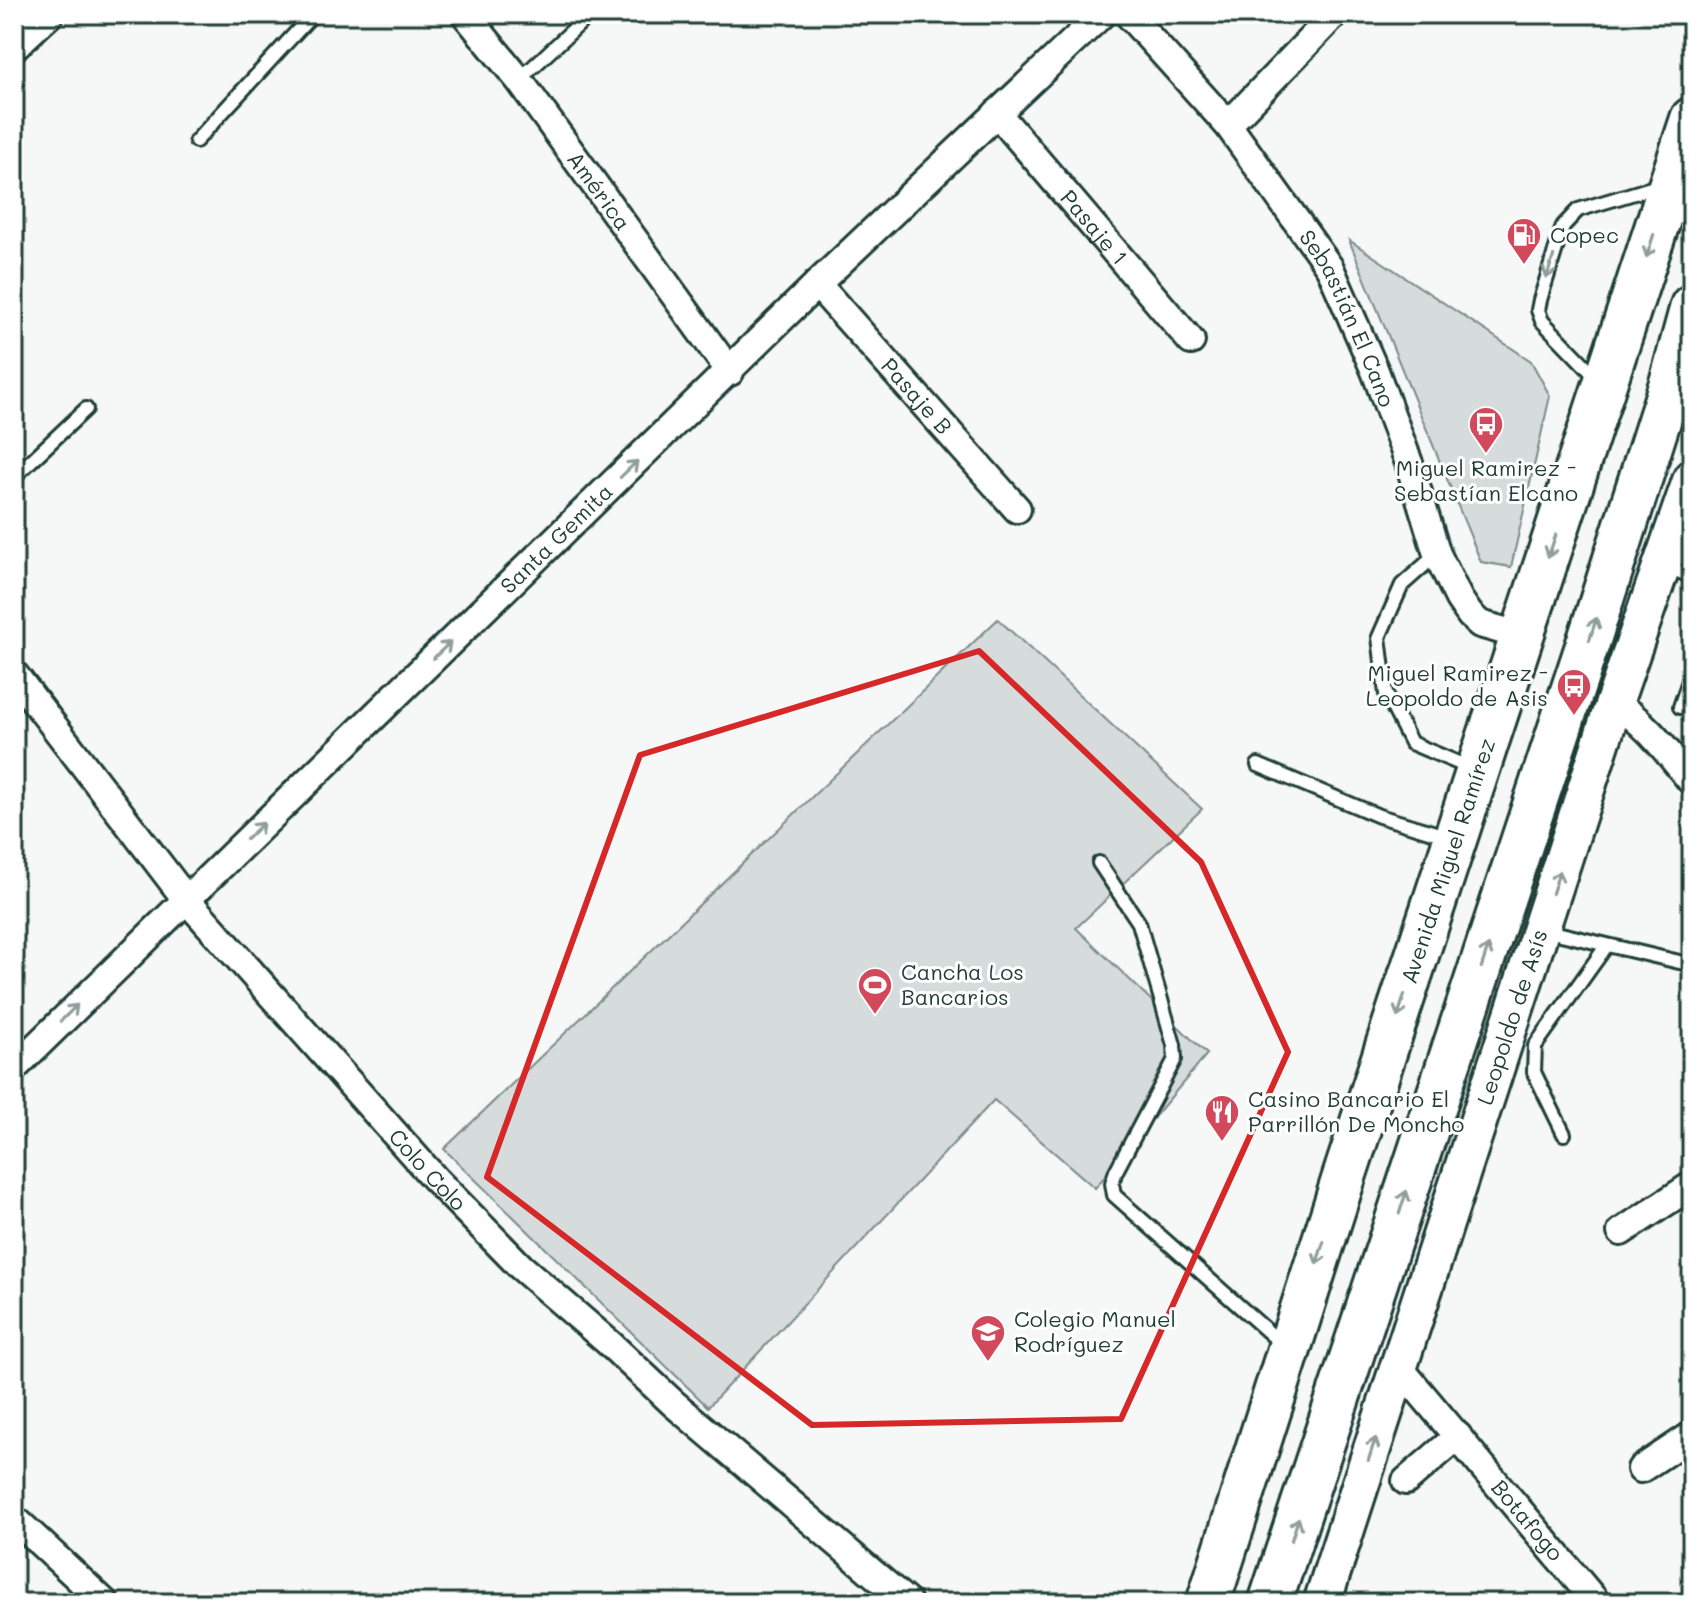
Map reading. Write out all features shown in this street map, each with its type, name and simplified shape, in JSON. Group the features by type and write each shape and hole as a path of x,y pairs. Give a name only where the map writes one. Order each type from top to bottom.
{"main road":[{"name":"Avenida Miguel Ramírez","path":"1208,1603 1692,119"},
{"path":"1270,1603 1681,366 1692,306"}],"street":[{"path":"14,47 50,14"},
{"name":"América","path":"465,14 519,80 730,372"},
{"name":"Santa Gemita","path":"14,1068 817,284 1102,14"},
{"name":"Sebastián El Cano","path":"1128,14 1228,125 1330,268 1375,371 1409,463 1437,554 1470,615 1480,624 1522,636"},
{"path":"1228,125 1335,14"},
{"name":"Pasaje 1","path":"997,113 1191,341"},
{"name":"Pasaje B","path":"817,284 1017,509"},
{"name":"Leopoldo de Asís","path":"1322,1603 1614,703 1678,571 1692,478"},
{"name":"Colo Colo","path":"14,674 185,898 435,1179 521,1267 673,1403 908,1603"},
{"path":"1614,703 1645,726 1692,782"},
{"path":"1621,1232 1692,1185"},
{"name":"Botafogo","path":"1399,1367 1597,1603"},
{"path":"1641,1469 1692,1435"},
{"path":"1406,1481 1458,1436"},
{"path":"19,1523 103,1602"}],"lane":[{"path":"196,141 313,14"},
{"path":"519,80 590,14"},
{"path":"1604,384 1542,321 1538,310 1563,226 1578,210 1671,182"},
{"path":"14,477 86,409"},
{"path":"1437,554 1402,585 1379,637 1386,694 1411,743 1478,772"},
{"path":"1680,707 1692,672"},
{"path":"1258,765 1379,816 1456,839"},
{"path":"1099,863 1139,923 1174,1045 1175,1059 1116,1171 1112,1183 1114,1195 1288,1350"},
{"path":"1541,929 1692,965"},
{"path":"1564,1134 1534,1072 1535,1046 1607,945"}],"highlighted area":[{"path":"979,651 1201,862 1288,1052 1121,1419 812,1425 487,1177 640,755"}],"shaded area":[{"path":"1349,240 1531,361 1550,396 1511,567 1481,562"},
{"name":"Cancha Los Bancarios","path":"998,619 1202,809 1076,928 1207,1054 1095,1188 994,1100 708,1407 444,1149"}],"place":[{"name":"Copec","path":"1524,266"},
{"name":"Miguel Ramirez - Sebastían Elcano","path":"1486,455"},
{"name":"Miguel Ramirez - Leopoldo de Asis","path":"1574,717"},
{"name":"Cancha Los Bancarios","path":"875,1016"},
{"name":"Casino Bancario El Parrillón De Moncho","path":"1222,1143"},
{"name":"Colegio Manuel Rodríguez","path":"988,1363"}]}
